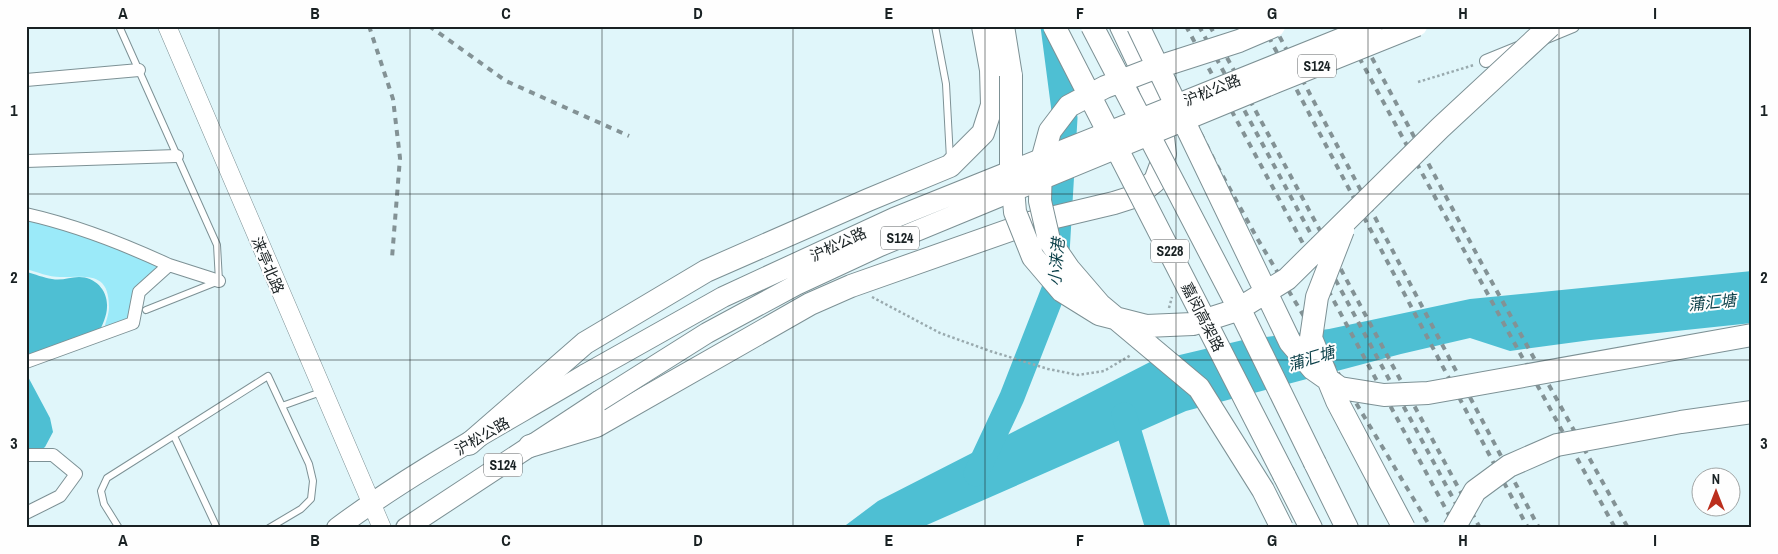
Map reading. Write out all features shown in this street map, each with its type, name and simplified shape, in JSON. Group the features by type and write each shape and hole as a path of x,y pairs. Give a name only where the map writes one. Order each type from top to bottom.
{"highway":[{"path":"469,444 585,343 706,271 950,166 983,133 992,104 991,70 983,26"},
{"path":"1003,26 1010,76 1011,165 1015,212 1033,257 1062,291 1098,314 1146,326 1193,324 1237,310 1287,279 1440,128 1550,26"},
{"name":"嘉闵高架路","path":"1054,26 1311,528"},
{"name":"S228","path":"1092,26 1244,318 1347,528"},
{"path":"530,446 596,426 810,304 852,286 1030,223 1136,196 1155,181 1165,154 1161,121 1149,85 1121,26"},
{"path":"1138,26 1290,342 1313,369 1340,388 1384,396 1428,393 1752,335"},
{"path":"1274,26 1239,41 1105,87 1069,106 1050,131 1041,164 1040,200 1049,240 1069,269 1100,305 1199,388 1263,490 1282,528"},
{"path":"1346,222 1317,297 1311,338 1337,401 1404,528"},
{"path":"1454,528 1475,491 1509,466 1557,445 1680,422 1752,412"}],"main road":[{"name":"沪松公路","path":"337,528 370,503 425,469 723,296 894,218 1372,26"},
{"name":"沪松公路","path":"406,528 707,332 796,285 880,246 1417,26"}],"street":[{"name":"涞亭北路","path":"167,26 382,528"},
{"path":"1486,61 1573,26"},
{"path":"26,80 138,70"},
{"path":"26,162 177,156"},
{"path":"26,214 47,218 126,246 169,265 219,281"},
{"path":"26,362 133,323 139,292 169,265"},
{"path":"26,455 53,455 76,474 60,496 26,513"}],"lane":[{"path":"119,26 217,246 219,281 146,310"},
{"path":"934,26 946,84 950,166"},
{"path":"119,528 104,504 101,492 107,478 268,376 308,464 313,481 311,499 301,510 269,528"},
{"path":"282,406 323,392"},
{"path":"174,436 217,528"}],"path":[{"path":"1418,82 1486,61"},
{"path":"852,286 940,332 990,352 1048,369 1078,375 1104,371 1132,354"},
{"path":"1168,312 1172,296"}],"shaded area":[{"path":"26,219 52,224 159,264 158,272 144,283 130,321 104,330 109,310 108,295 105,287 95,278 56,277 26,269"}],"water":[{"name":"蒲汇塘","path":"1752,271 1752,323 1591,340 1510,351 1470,338 1401,354 1186,411 920,528 842,528 878,501 1150,362 1243,340 1329,329 1470,299"},
{"path":"26,272 59,280 79,277 96,282 103,290 107,301 106,314 99,333 26,359"},
{"path":"26,373 50,418 53,432 45,447 40,451 26,449"}],"waterway":[{"name":"小涞港","path":"976,474 1012,397 1055,287 1065,118 1053,26"},
{"name":"小涞港","path":"1124,415 1158,528"}],"railway":[{"path":"369,26 393,99 400,158 392,258"},
{"path":"429,26 506,81 629,136"},
{"path":"1147,26 1215,162 1257,238 1431,528"},
{"path":"1186,26 1456,528"},
{"path":"1199,26 1469,528"},
{"path":"1210,26 1480,528"},
{"path":"1263,26 1528,528"},
{"path":"1274,26 1539,528"},
{"path":"1342,26 1615,528"},
{"path":"1355,26 1483,266 1628,528"}]}
